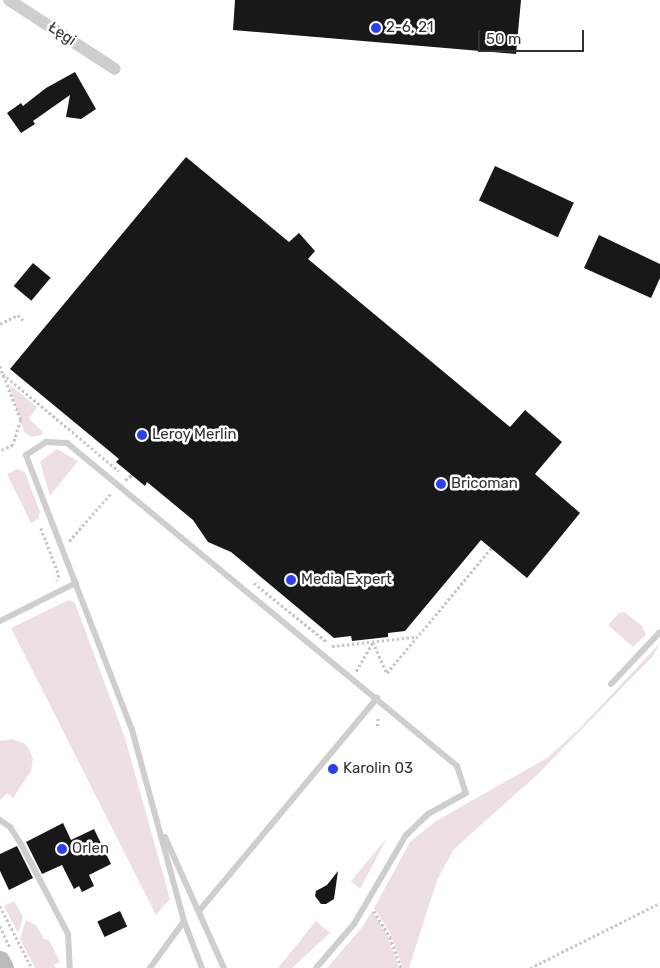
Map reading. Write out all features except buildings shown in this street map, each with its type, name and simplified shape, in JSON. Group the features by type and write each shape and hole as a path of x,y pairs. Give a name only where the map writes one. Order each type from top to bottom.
{"main road":[{"path":"0,960 4,968"}],"street":[{"name":"Łęgi","path":"9,0 115,69"}],"lane":[{"path":"202,968 184,921 132,730 26,455 46,442 67,443 454,761 466,793 428,814 406,834 354,924 316,967"},
{"path":"0,621 76,583"},
{"path":"611,684 660,632"},
{"path":"199,911 376,698"},
{"path":"0,820 10,827 21,844 68,934 70,968"},
{"path":"157,820 224,968"},
{"path":"150,968 184,921"}],"path":[{"path":"0,324 18,315 24,321"},
{"path":"0,366 21,420 13,445 0,451"},
{"path":"3,374 135,484"},
{"path":"44,534 69,541 114,490"},
{"path":"40,528 59,575 56,581 48,585"},
{"path":"373,642 387,673 415,636 491,548"},
{"path":"252,581 328,642"},
{"path":"332,646 415,636"},
{"path":"350,677 373,642"},
{"path":"377,726 378,717"},
{"path":"366,903 390,937 401,968"},
{"path":"530,968 660,903"},
{"path":"0,906 32,968"}],"shaded area":[{"path":"9,384 37,407 29,419 43,432 41,435 32,437 24,432"},
{"path":"57,449 78,461 50,496 40,462"},
{"path":"17,469 25,472 40,512 38,519 31,523 7,474"},
{"path":"69,600 75,603 125,738 170,899 156,915 11,628"},
{"path":"625,612 642,626 646,635 633,647 608,625 619,613"},
{"path":"660,643 653,656 537,775 454,849 437,880 409,968 403,968 390,933 374,908 410,842 436,821 547,758 579,729"},
{"path":"12,739 24,743 29,749 33,759 31,771 13,798 7,793 0,800 0,741"},
{"path":"387,838 360,889 351,881"},
{"path":"14,901 23,917 18,933 4,906"},
{"path":"372,911 387,935 399,968 327,968 363,926"},
{"path":"26,920 36,925 44,939 49,940 60,962 54,965 56,968 35,968 20,939"},
{"path":"316,921 329,932 332,931 292,968 278,968"}],"place":[{"name":"2-6, 21","path":"376,28"},
{"name":"Leroy Merlin","path":"142,435"},
{"name":"Bricoman","path":"441,484"},
{"name":"Media Expert","path":"291,580"},
{"name":"Karolin 03","path":"333,769"},
{"name":"Orlen","path":"62,849"}]}
